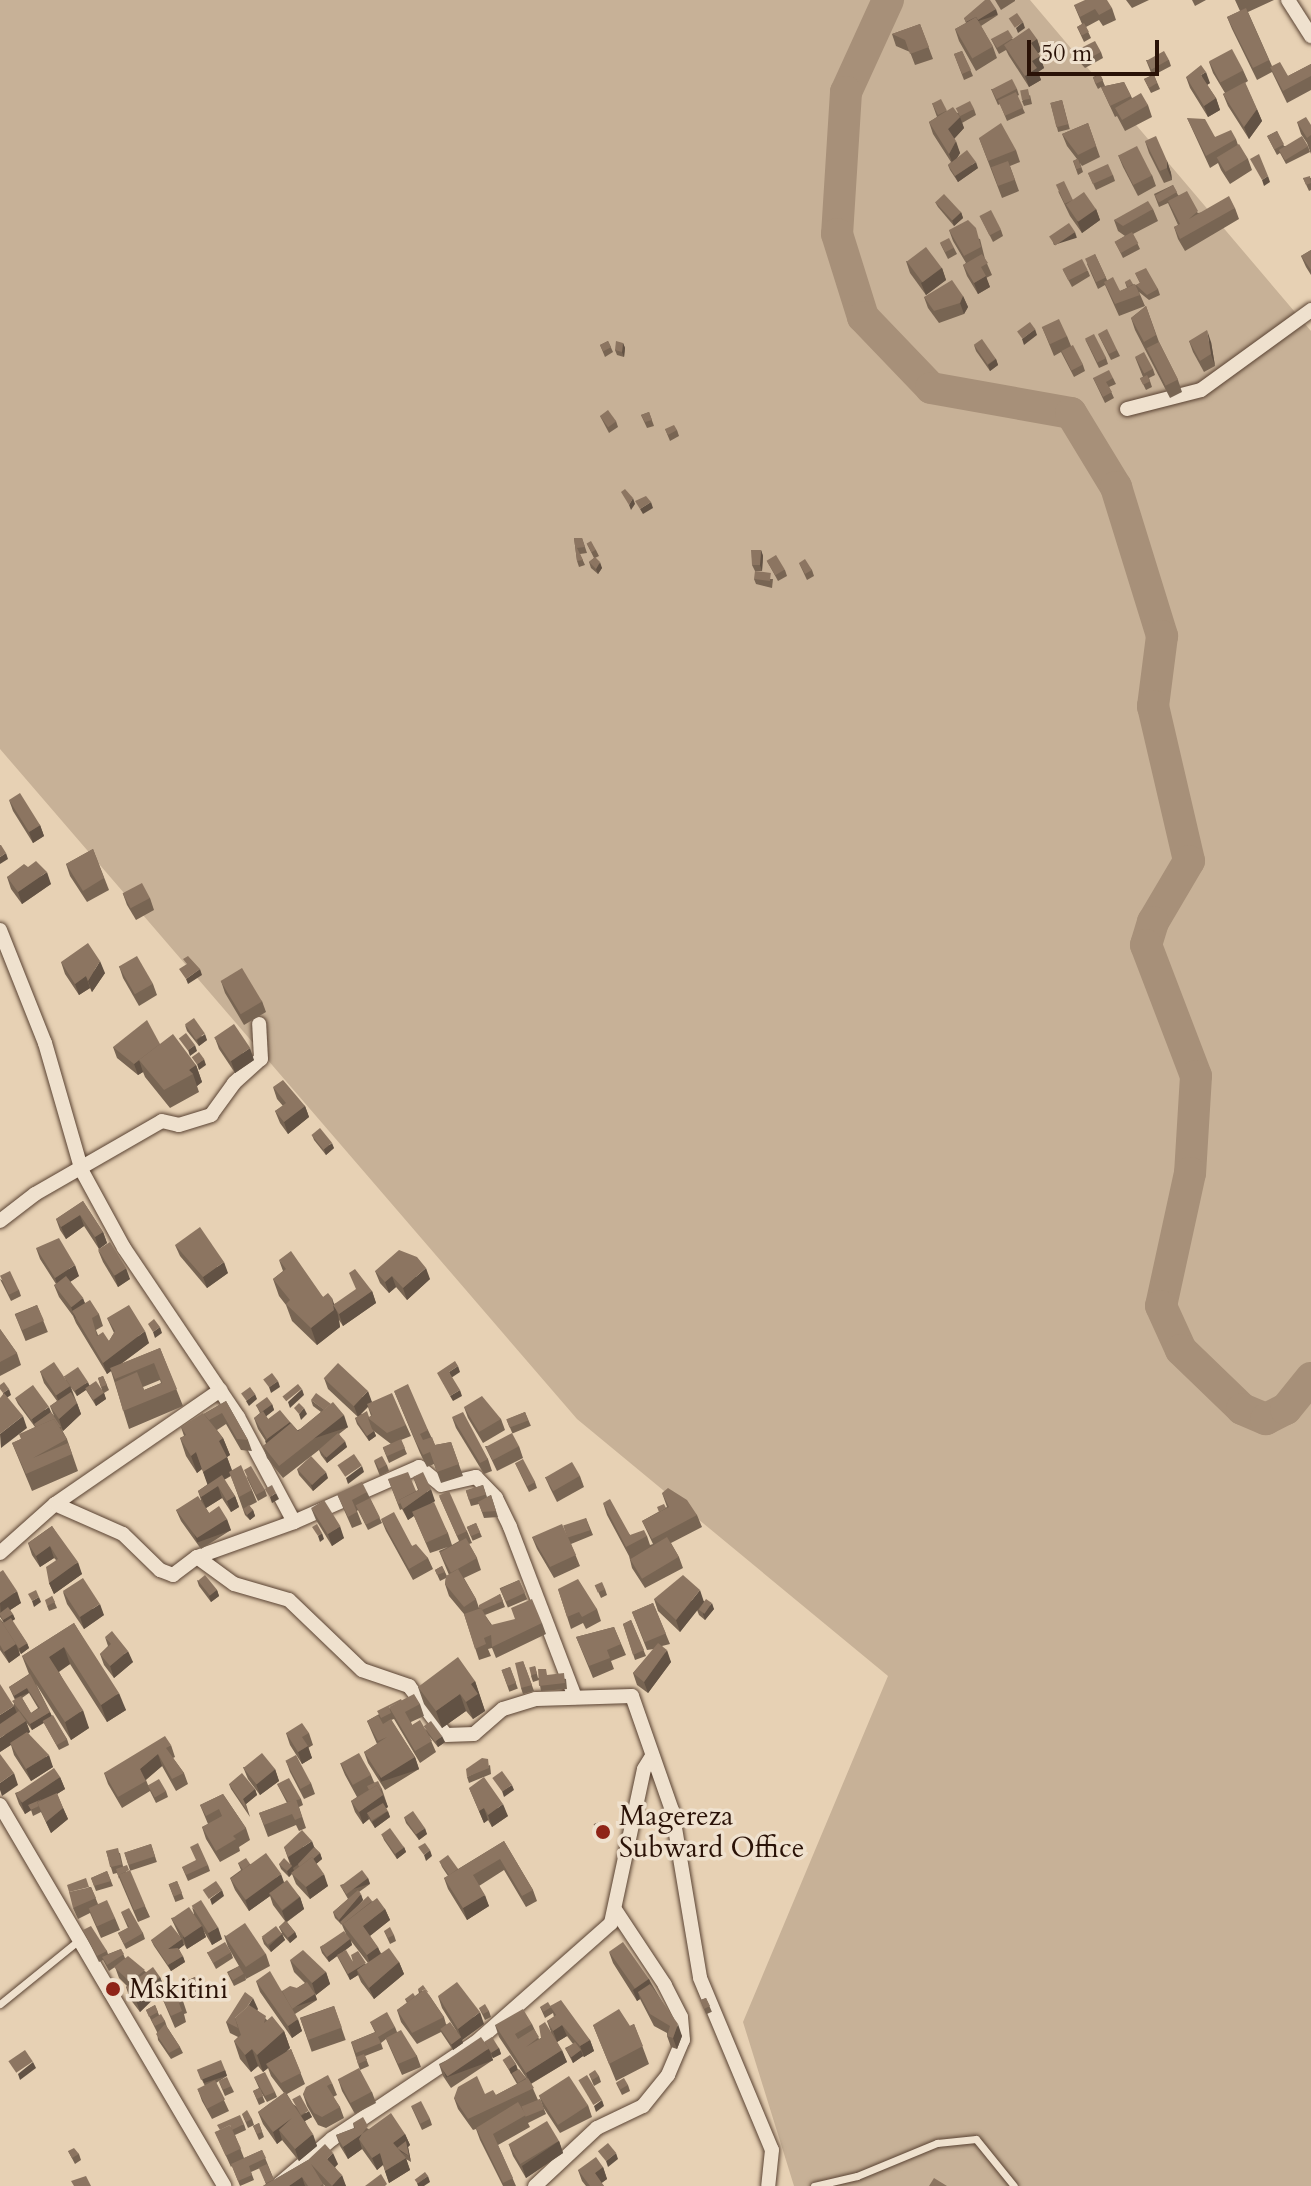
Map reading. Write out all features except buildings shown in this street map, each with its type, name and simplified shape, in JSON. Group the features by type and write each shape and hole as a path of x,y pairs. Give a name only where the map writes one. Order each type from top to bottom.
{"street":[{"path":"1294,2 1311,36"},
{"path":"1127,409 1201,390 1311,310"},
{"path":"0,930 45,1043 82,1171 124,1248 220,1390 294,1522"},
{"path":"0,1221 35,1194 82,1171 162,1121 179,1125 211,1115 234,1083 261,1059 259,1024"},
{"path":"0,1553 55,1504 220,1390"},
{"path":"55,1504 123,1534 164,1573 178,1573 197,1557 294,1522 419,1467 441,1485 476,1477 496,1498 510,1527 575,1697"},
{"path":"197,1557 234,1584 289,1600 362,1670 409,1686 446,1735 474,1734 494,1715 519,1703 630,1694 672,1810 700,1978 772,2150 768,2186"},
{"path":"277,2186 332,2139 475,2043 606,1929 616,1911 644,1769 652,1756"},
{"path":"0,1805 224,2185"},
{"path":"535,2186 597,2128 643,2106 668,2075 683,2040 681,2017 665,1985 616,1911"}],"lane":[{"path":"0,2004 81,1938"},
{"path":"814,2186 857,2176 937,2143 976,2139 1014,2186"}],"shaded area":[{"path":"0,0 1030,0 1311,331 1311,2186 794,2186 743,2022 888,1676 577,1419 0,749"}],"waterway":[{"path":"888,0 846,92 837,234 863,317 931,388 1071,413 1116,487 1162,636 1153,706 1189,861 1153,922 1146,945 1196,1076 1190,1173 1161,1306 1181,1350 1242,1409 1266,1419 1286,1409 1311,1378"}],"place":[{"name":"Magereza Subward Office","path":"603,1832"},
{"name":"Mskitini","path":"113,1989"}]}
